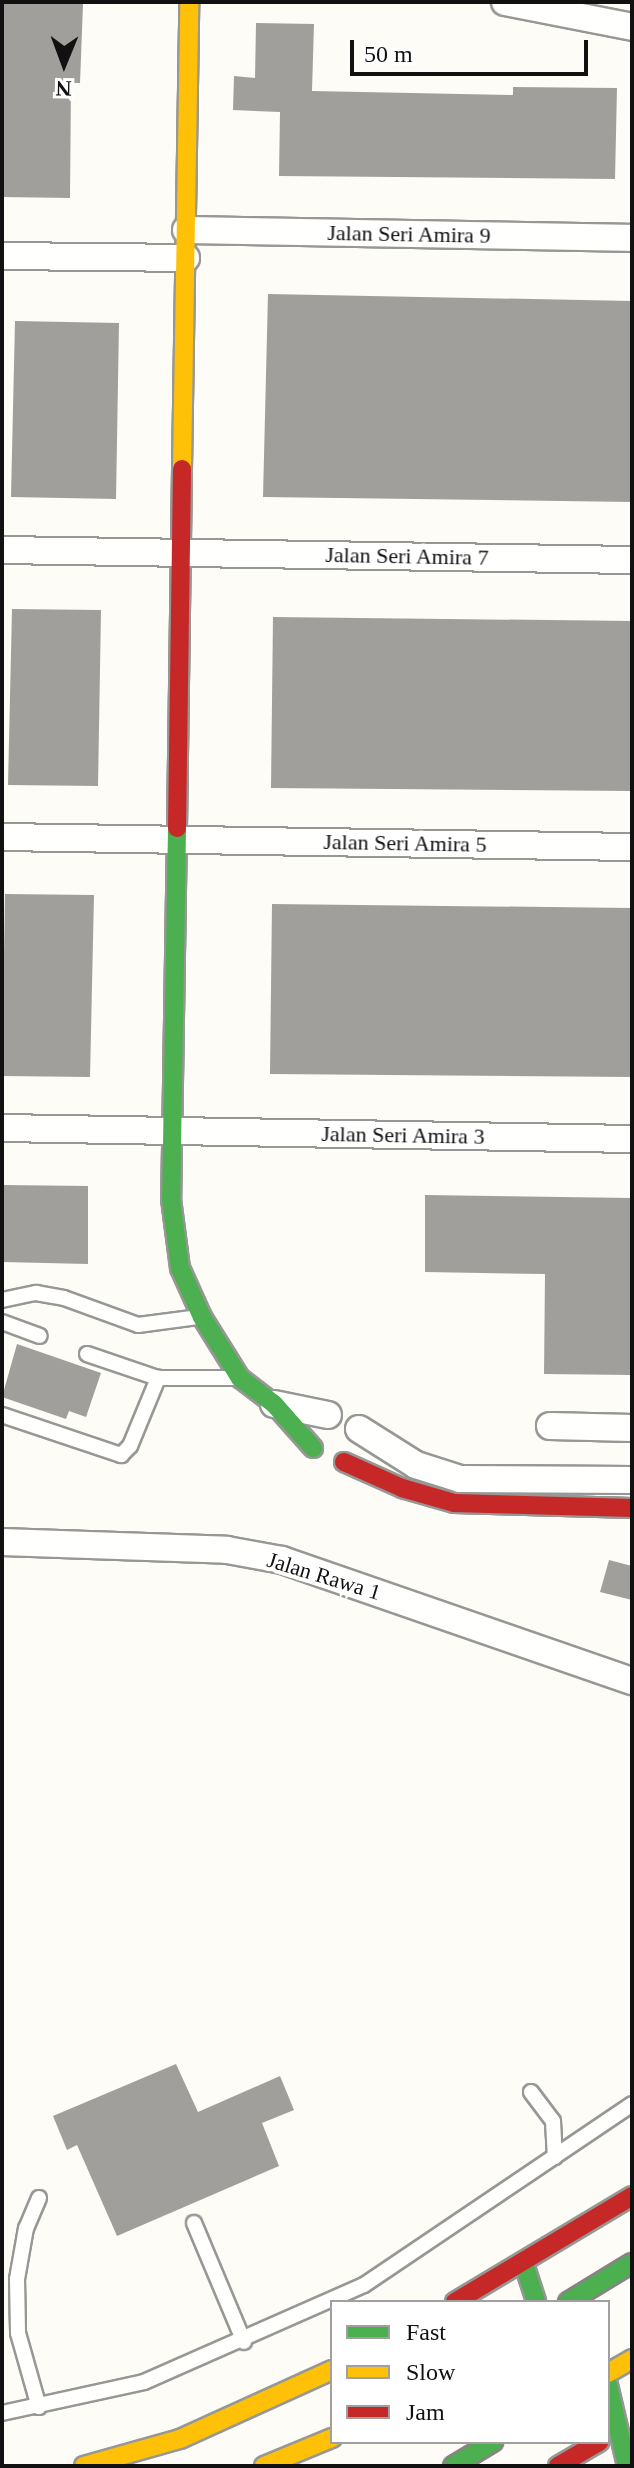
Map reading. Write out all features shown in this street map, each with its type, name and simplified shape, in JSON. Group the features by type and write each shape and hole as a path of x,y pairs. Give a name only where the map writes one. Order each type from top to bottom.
{"main road":[{"path":"189,2 171,1199 180,1268 202,1317 240,1378 274,1404 313,1448"},
{"path":"344,1462 454,1503 632,1508"},
{"path":"459,2300 568,2244 632,2196"},
{"path":"571,2300 632,2263"},
{"path":"524,2264 535,2300"},
{"path":"577,2276 584,2300"},
{"path":"610,2372 632,2359"},
{"path":"84,2466 180,2439 262,2406 330,2371"},
{"path":"610,2392 627,2466"},
{"path":"264,2466 330,2439"},
{"path":"453,2466 488,2444"},
{"path":"490,2466 491,2444"},
{"path":"558,2466 582,2453"}],"street":[{"path":"505,2 632,27"},
{"name":"Jalan Seri Amira 9","path":"186,230 632,238"},
{"path":"2,256 186,258"},
{"name":"Jalan Seri Amira 7","path":"2,550 632,560"},
{"name":"Jalan Seri Amira 5","path":"2,837 632,847"},
{"name":"Jalan Seri Amira 3","path":"2,1128 632,1139"},
{"path":"274,1404 328,1415"},
{"path":"550,1426 632,1428"},
{"path":"359,1429 416,1465 460,1479 632,1480"},
{"path":"371,1473 385,1446"},
{"name":"Jalan Rawa 1","path":"2,1542 227,1550 282,1560 632,1681"}],"lane":[{"path":"2,1300 36,1293 64,1298 138,1325 202,1317"},
{"path":"2,1322 40,1336"},
{"path":"87,1354 158,1378 240,1378"},
{"path":"2,1415 121,1455 130,1446 158,1378"},
{"path":"531,2092 553,2121 555,2157"},
{"path":"332,2300 364,2285 632,2104"},
{"path":"39,2198 26,2228 17,2279 18,2333 39,2407"},
{"path":"194,2223 244,2342"},
{"path":"2,2413 144,2382 244,2342 330,2301"}],"building":[{"path":"3,2 83,4 80,83 71,83 70,198 2,197"},
{"path":"256,23 314,24 312,91 513,95 513,87 617,88 615,179 279,176 280,112 233,110 234,76 255,78"},
{"path":"268,294 632,301 632,502 263,497"},
{"path":"15,321 119,323 116,499 11,497"},
{"path":"12,609 101,610 98,786 8,785"},
{"path":"273,617 632,621 632,791 271,788"},
{"path":"5,894 94,895 90,1077 2,1076"},
{"path":"272,904 632,908 632,1077 270,1074"},
{"path":"2,1185 88,1186 88,1264 2,1262"},
{"path":"425,1195 632,1198 632,1375 544,1374 545,1274 425,1272"},
{"path":"17,1344 101,1373 86,1417 69,1411 66,1419 2,1397"},
{"path":"609,1560 632,1566 632,1600 600,1592"},
{"path":"176,2064 198,2112 280,2076 294,2110 262,2123 279,2166 117,2236 77,2145 67,2150 53,2116"}],"traffic: fast":[{"path":"177,828 171,1199 180,1268 202,1317 240,1378 274,1404 313,1448"},
{"path":"571,2300 632,2263"},
{"path":"524,2264 535,2300"},
{"path":"610,2394 627,2466"},
{"path":"453,2466 490,2444"}],"traffic: slow":[{"path":"182,469 189,2"},
{"path":"610,2372 632,2359"},
{"path":"84,2466 180,2439 330,2371"},
{"path":"264,2466 330,2439"}],"traffic: jam":[{"path":"177,828 182,469"},
{"path":"344,1462 402,1488 454,1503 632,1508"},
{"path":"458,2300 632,2196"},
{"path":"558,2466 596,2444"}]}
